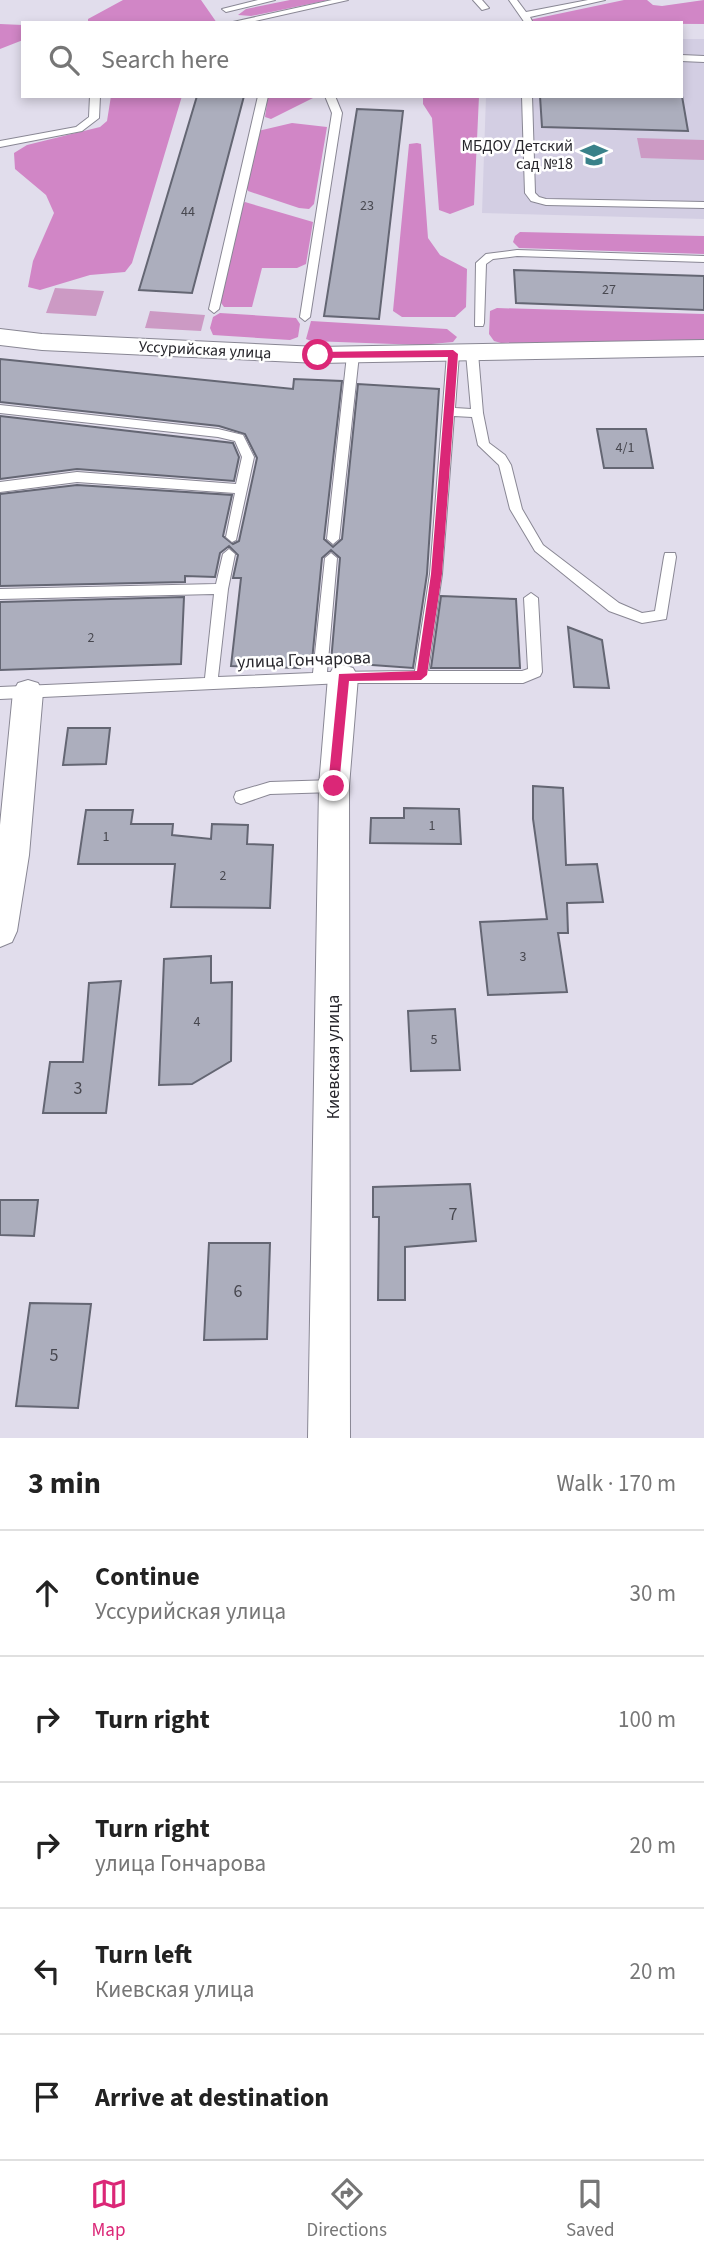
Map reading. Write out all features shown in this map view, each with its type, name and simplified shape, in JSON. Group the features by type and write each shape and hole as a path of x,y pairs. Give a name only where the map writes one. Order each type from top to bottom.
{"street":[{"name":"Уссурийская улица","path":"0,337 69,343 354,355 704,348"},
{"name":"Киевская улица","path":"329,1438 334,786 331,678"},
{"path":"0,931 13,855 14,692"}],"lane":[{"path":"219,0 236,21"},
{"path":"226,9 271,0"},
{"path":"242,21 344,0"},
{"path":"477,0 485,8"},
{"path":"513,0 528,19 601,0"},
{"path":"683,58 704,59"},
{"path":"0,144 79,129 94,118 95,98"},
{"path":"214,309 263,98"},
{"path":"305,317 337,113 331,98"},
{"path":"527,98 530,193 535,199 546,202 704,205"},
{"path":"479,323 481,263 490,256 517,253 704,259"},
{"path":"421,675 436,574 448,412 462,353"},
{"path":"462,353 484,445 501,458 516,509 531,537 550,558 614,607 642,618 662,614 670,557"},
{"path":"333,539 354,355"},
{"path":"0,409 218,433 239,438 248,457 232,537"},
{"path":"448,412 477,413"},
{"path":"0,487 77,477 242,489"},
{"path":"211,683 221,589 229,554"},
{"path":"331,558 331,678"},
{"path":"0,594 221,589"},
{"name":"улица Гончарова","path":"14,692 421,675 523,677 535,672 531,598"},
{"path":"241,797 270,788 334,786"}],"shaded area":[{"path":"123,0 201,0 216,21 88,21"},
{"path":"290,0 329,0 251,16 238,15 246,9"},
{"path":"624,0 647,0 653,5 662,6 704,0 704,24 683,24 683,21 529,20"},
{"path":"0,24 21,25 21,41 0,49"},
{"name":"МБДОУ Детский сад №18","path":"683,39 704,39 704,219 482,213 486,98 683,98"},
{"path":"111,98 181,98 132,263 125,272 90,275 40,290 28,287 33,261 54,213 46,195 15,169 14,153 27,145 100,127 107,121"},
{"path":"268,98 313,98 271,119 265,117"},
{"path":"423,98 479,98 474,205 450,214 439,210 432,118 423,104"},
{"path":"292,123 327,127 314,204 309,209 248,191 246,186 258,131"},
{"path":"637,138 704,140 704,160 641,158"},
{"path":"409,144 421,144 428,238 440,255 467,269 466,307 455,317 402,317 393,311"},
{"path":"245,202 313,222 306,264 297,268 262,268 252,307 224,307 219,300 241,205"},
{"path":"520,232 704,236 704,254 519,248 513,242"},
{"path":"55,288 104,291 96,316 46,313"},
{"path":"497,308 704,314 704,340 501,343 494,341 489,334 490,311"},
{"path":"150,311 205,315 201,331 145,328"},
{"path":"220,313 296,318 300,324 298,337 290,340 213,335 210,328 213,317"},
{"path":"311,321 447,329 457,337 453,342 421,345 311,341 306,339"}],"building":[{"path":"196,98 243,98 192,293 139,290"},
{"path":"540,98 682,98 688,131 542,127"},
{"path":"357,109 403,111 379,319 324,316"},
{"path":"514,270 704,276 704,310 516,303"},
{"path":"0,359 293,389 294,379 342,381 324,539 333,547 342,539 358,384 439,389 427,574 413,668 331,662 340,558 331,550 322,558 312,661 301,660 300,668 231,666 241,578 233,578 238,555 229,546 220,553 215,577 185,576 185,582 0,586 0,494 77,485 232,495 223,536 233,544 239,541 257,458 245,434 219,426 0,402"},
{"path":"0,416 233,443 239,457 234,481 77,469 0,479"},
{"path":"597,429 646,429 653,468 604,468"},
{"path":"441,596 516,599 520,668 431,668"},
{"path":"184,597 181,664 0,670 0,602"},
{"path":"568,627 602,640 609,688 574,687"},
{"path":"68,728 110,728 106,764 63,765"},
{"path":"533,786 563,788 566,865 597,864 603,902 567,903 568,933 558,933 567,992 488,995 480,922 547,919 533,819"},
{"path":"404,808 459,809 461,844 370,843 371,818 404,818"},
{"path":"86,810 133,810 131,824 173,824 172,835 211,839 212,824 248,825 247,844 273,845 270,908 171,907 175,864 78,864"},
{"path":"211,956 211,983 232,982 231,1061 192,1084 159,1085 164,959"},
{"path":"121,981 106,1113 43,1113 50,1062 83,1062 89,983"},
{"path":"455,1009 460,1070 411,1071 408,1011"},
{"path":"470,1184 476,1241 405,1247 405,1300 378,1300 379,1217 373,1217 373,1187"},
{"path":"0,1200 38,1200 34,1236 0,1235"},
{"path":"209,1243 270,1243 267,1339 204,1340"},
{"path":"30,1303 91,1304 78,1408 16,1406"}],"place":[{"name":"МБДОУ Детский сад №18","path":"594,155"}],"route":[{"path":"318,355 453,354 436,574 421,675 343,677 334,786"}]}
